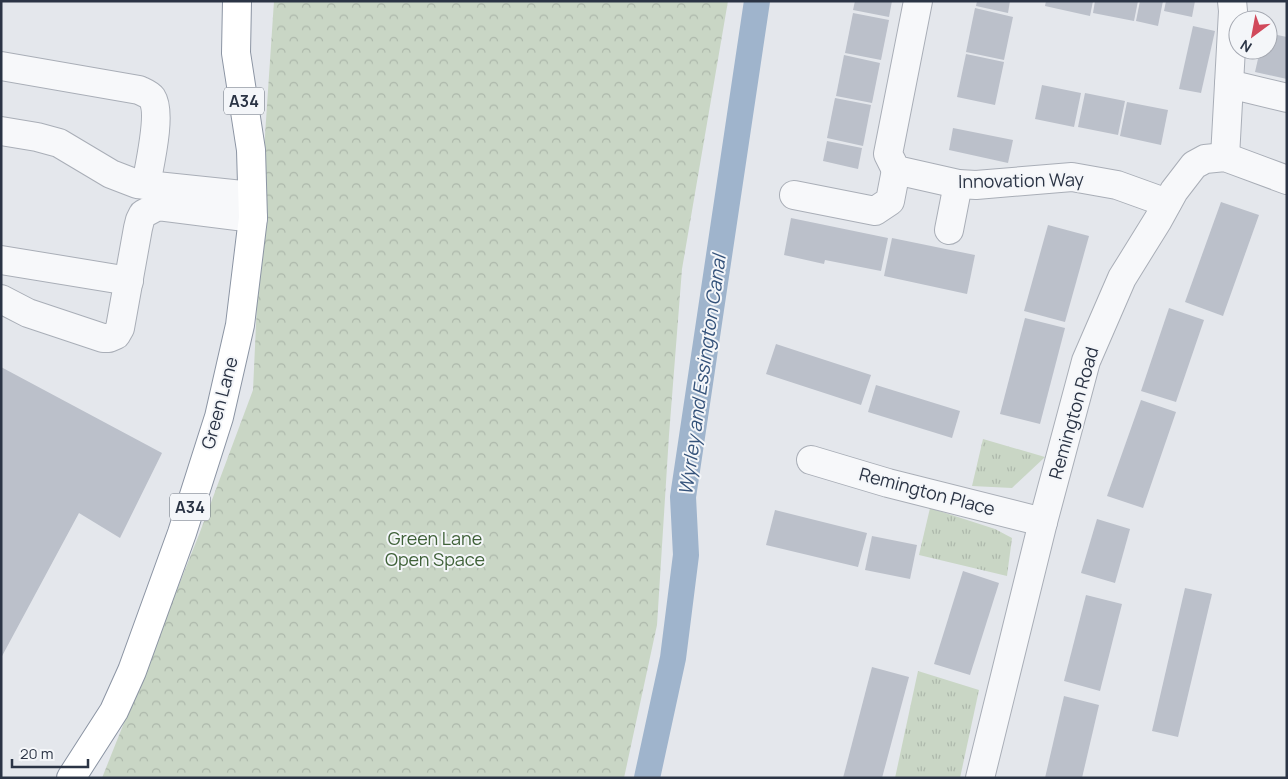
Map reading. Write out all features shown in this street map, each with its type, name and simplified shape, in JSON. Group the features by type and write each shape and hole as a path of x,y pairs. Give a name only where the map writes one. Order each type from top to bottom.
{"highway":[{"name":"Green Lane","path":"71,778 114,710 132,671 182,533 219,416 240,326 253,207 251,150 236,52 237,1"}],"street":[{"path":"794,195 875,211 890,201 896,170 888,154 918,1"},
{"path":"1225,157 1232,1"},
{"path":"1,66 139,90 151,96 155,104 156,117 146,185"},
{"path":"1229,84 1287,98"},
{"path":"1,131 59,143 111,174 137,184 253,207"},
{"name":"Remington Road","path":"980,778 1043,522 1086,361 1122,278 1183,178 1194,165 1205,158 1225,157 1287,180"},
{"name":"Innovation Way","path":"896,170 958,184 976,186 1072,177 1116,185 1167,203"},
{"path":"949,230 958,184"},
{"path":"1,299 28,314 96,336 109,338 116,335 120,328 140,220 143,214 158,206 253,207"},
{"path":"1,260 129,281"},
{"name":"Remington Place","path":"811,460 888,483 1043,522"}],"green space":[{"name":"Green Lane Open Space","path":"274,1 728,1 682,269 657,625 624,778 102,778 200,532 253,390 264,150"},
{"path":"983,439 1045,457 1012,488 972,486"},
{"path":"930,508 995,529 1012,538 1007,576 919,555"},
{"path":"918,671 979,690 960,778 895,778"}],"building":[{"path":"855,1 892,1 889,17 853,10"},
{"path":"977,1 1010,1 1008,13 976,6"},
{"path":"1046,1 1093,1 1090,16 1045,6"},
{"path":"1095,1 1138,1 1134,21 1093,13"},
{"path":"1140,1 1163,1 1158,26 1136,21"},
{"path":"1166,1 1195,1 1192,17 1164,11"},
{"path":"975,8 1013,17 1004,60 966,52"},
{"path":"853,13 889,20 881,60 845,53"},
{"path":"1193,26 1215,31 1201,93 1179,89"},
{"path":"1278,35 1287,37 1287,79 1255,72 1258,60 1278,60"},
{"path":"966,54 1004,62 995,105 957,97"},
{"path":"844,55 880,63 872,103 836,96"},
{"path":"1042,85 1081,93 1074,127 1035,119"},
{"path":"1085,93 1125,101 1118,135 1078,127"},
{"path":"835,98 871,105 863,146 827,138"},
{"path":"1127,102 1168,110 1161,145 1120,136"},
{"path":"953,128 1013,140 1008,163 949,150"},
{"path":"827,141 862,148 858,169 823,161"},
{"path":"1221,202 1259,215 1223,316 1185,302"},
{"path":"791,218 888,238 881,271 825,260 824,264 784,255"},
{"path":"1048,225 1089,236 1065,322 1024,311"},
{"path":"892,238 975,255 967,294 884,276"},
{"path":"1169,308 1204,320 1176,402 1141,391"},
{"path":"1025,318 1065,328 1040,424 1000,414"},
{"path":"776,344 871,375 861,405 766,374"},
{"path":"1,367 162,453 120,538 79,513 1,658"},
{"path":"876,385 960,411 952,438 868,412"},
{"path":"1141,400 1176,412 1143,508 1107,496"},
{"path":"775,510 867,533 858,567 766,545"},
{"path":"1097,519 1130,529 1115,583 1081,573"},
{"path":"872,536 917,545 910,579 865,570"},
{"path":"963,571 999,583 970,675 934,664"},
{"path":"1185,588 1212,594 1178,737 1152,731"},
{"path":"1086,595 1122,604 1100,691 1064,681"},
{"path":"872,667 909,677 882,778 843,778"},
{"path":"1064,696 1099,705 1082,778 1045,778"}],"waterway":[{"name":"Wyrley and Essington Canal","path":"647,778 673,658 686,555 683,497 757,1"}]}
